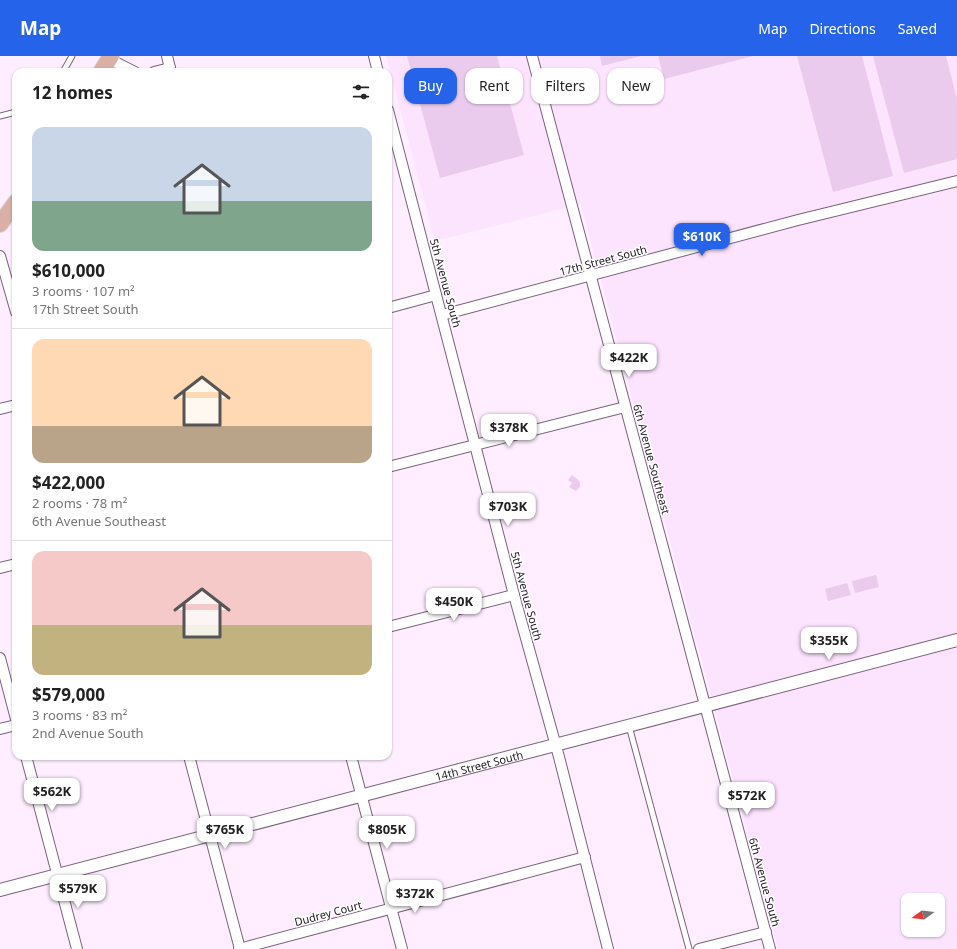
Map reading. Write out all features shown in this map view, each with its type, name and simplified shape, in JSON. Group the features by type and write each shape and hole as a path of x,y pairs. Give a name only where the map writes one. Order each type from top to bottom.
{"main road":[{"path":"0,224 12,208"}],"street":[{"path":"167,56 170,68"},
{"path":"374,56 377,68"},
{"name":"6th Avenue Southeast","path":"532,56 625,407 707,705"},
{"path":"108,61 125,68"},
{"name":"5th Avenue South","path":"392,128 608,949"},
{"name":"17th Street South","path":"442,315 957,180"},
{"path":"0,256 12,298"},
{"path":"392,307 436,295"},
{"path":"0,410 12,406"},
{"path":"392,467 625,407"},
{"path":"0,568 12,565"},
{"path":"392,626 514,595"},
{"name":"14th Street South","path":"0,890 957,640"},
{"path":"0,658 12,704"},
{"name":"6th Avenue South","path":"707,705 770,949"},
{"path":"0,729 12,726"},
{"path":"27,760 77,949"},
{"path":"190,760 240,949"},
{"path":"352,760 402,949"},
{"name":"Dudrey Court","path":"240,949 585,857"},
{"path":"699,949 766,932"}],"lane":[{"path":"65,68 72,56"},
{"path":"0,116 12,113"},
{"path":"629,725 689,949"}],"shaded area":[{"path":"386,56 957,56 957,949 778,949 581,204 435,241 392,79 392,68 389,68"},
{"path":"407,56 497,56 500,68 465,68 465,104 510,104 524,155 440,178 420,104 457,104 457,68 410,68"},
{"path":"600,56 641,56 602,66"},
{"path":"658,56 753,56 664,79 664,68 661,68"},
{"path":"797,56 862,56 893,176 833,192"},
{"path":"873,56 946,56 957,99 957,159 904,173"},
{"path":"572,475 580,483 580,487 576,491 569,487 572,483 568,480"},
{"path":"876,575 879,587 855,593 852,581"},
{"path":"847,583 851,595 828,601 825,589"}]}
